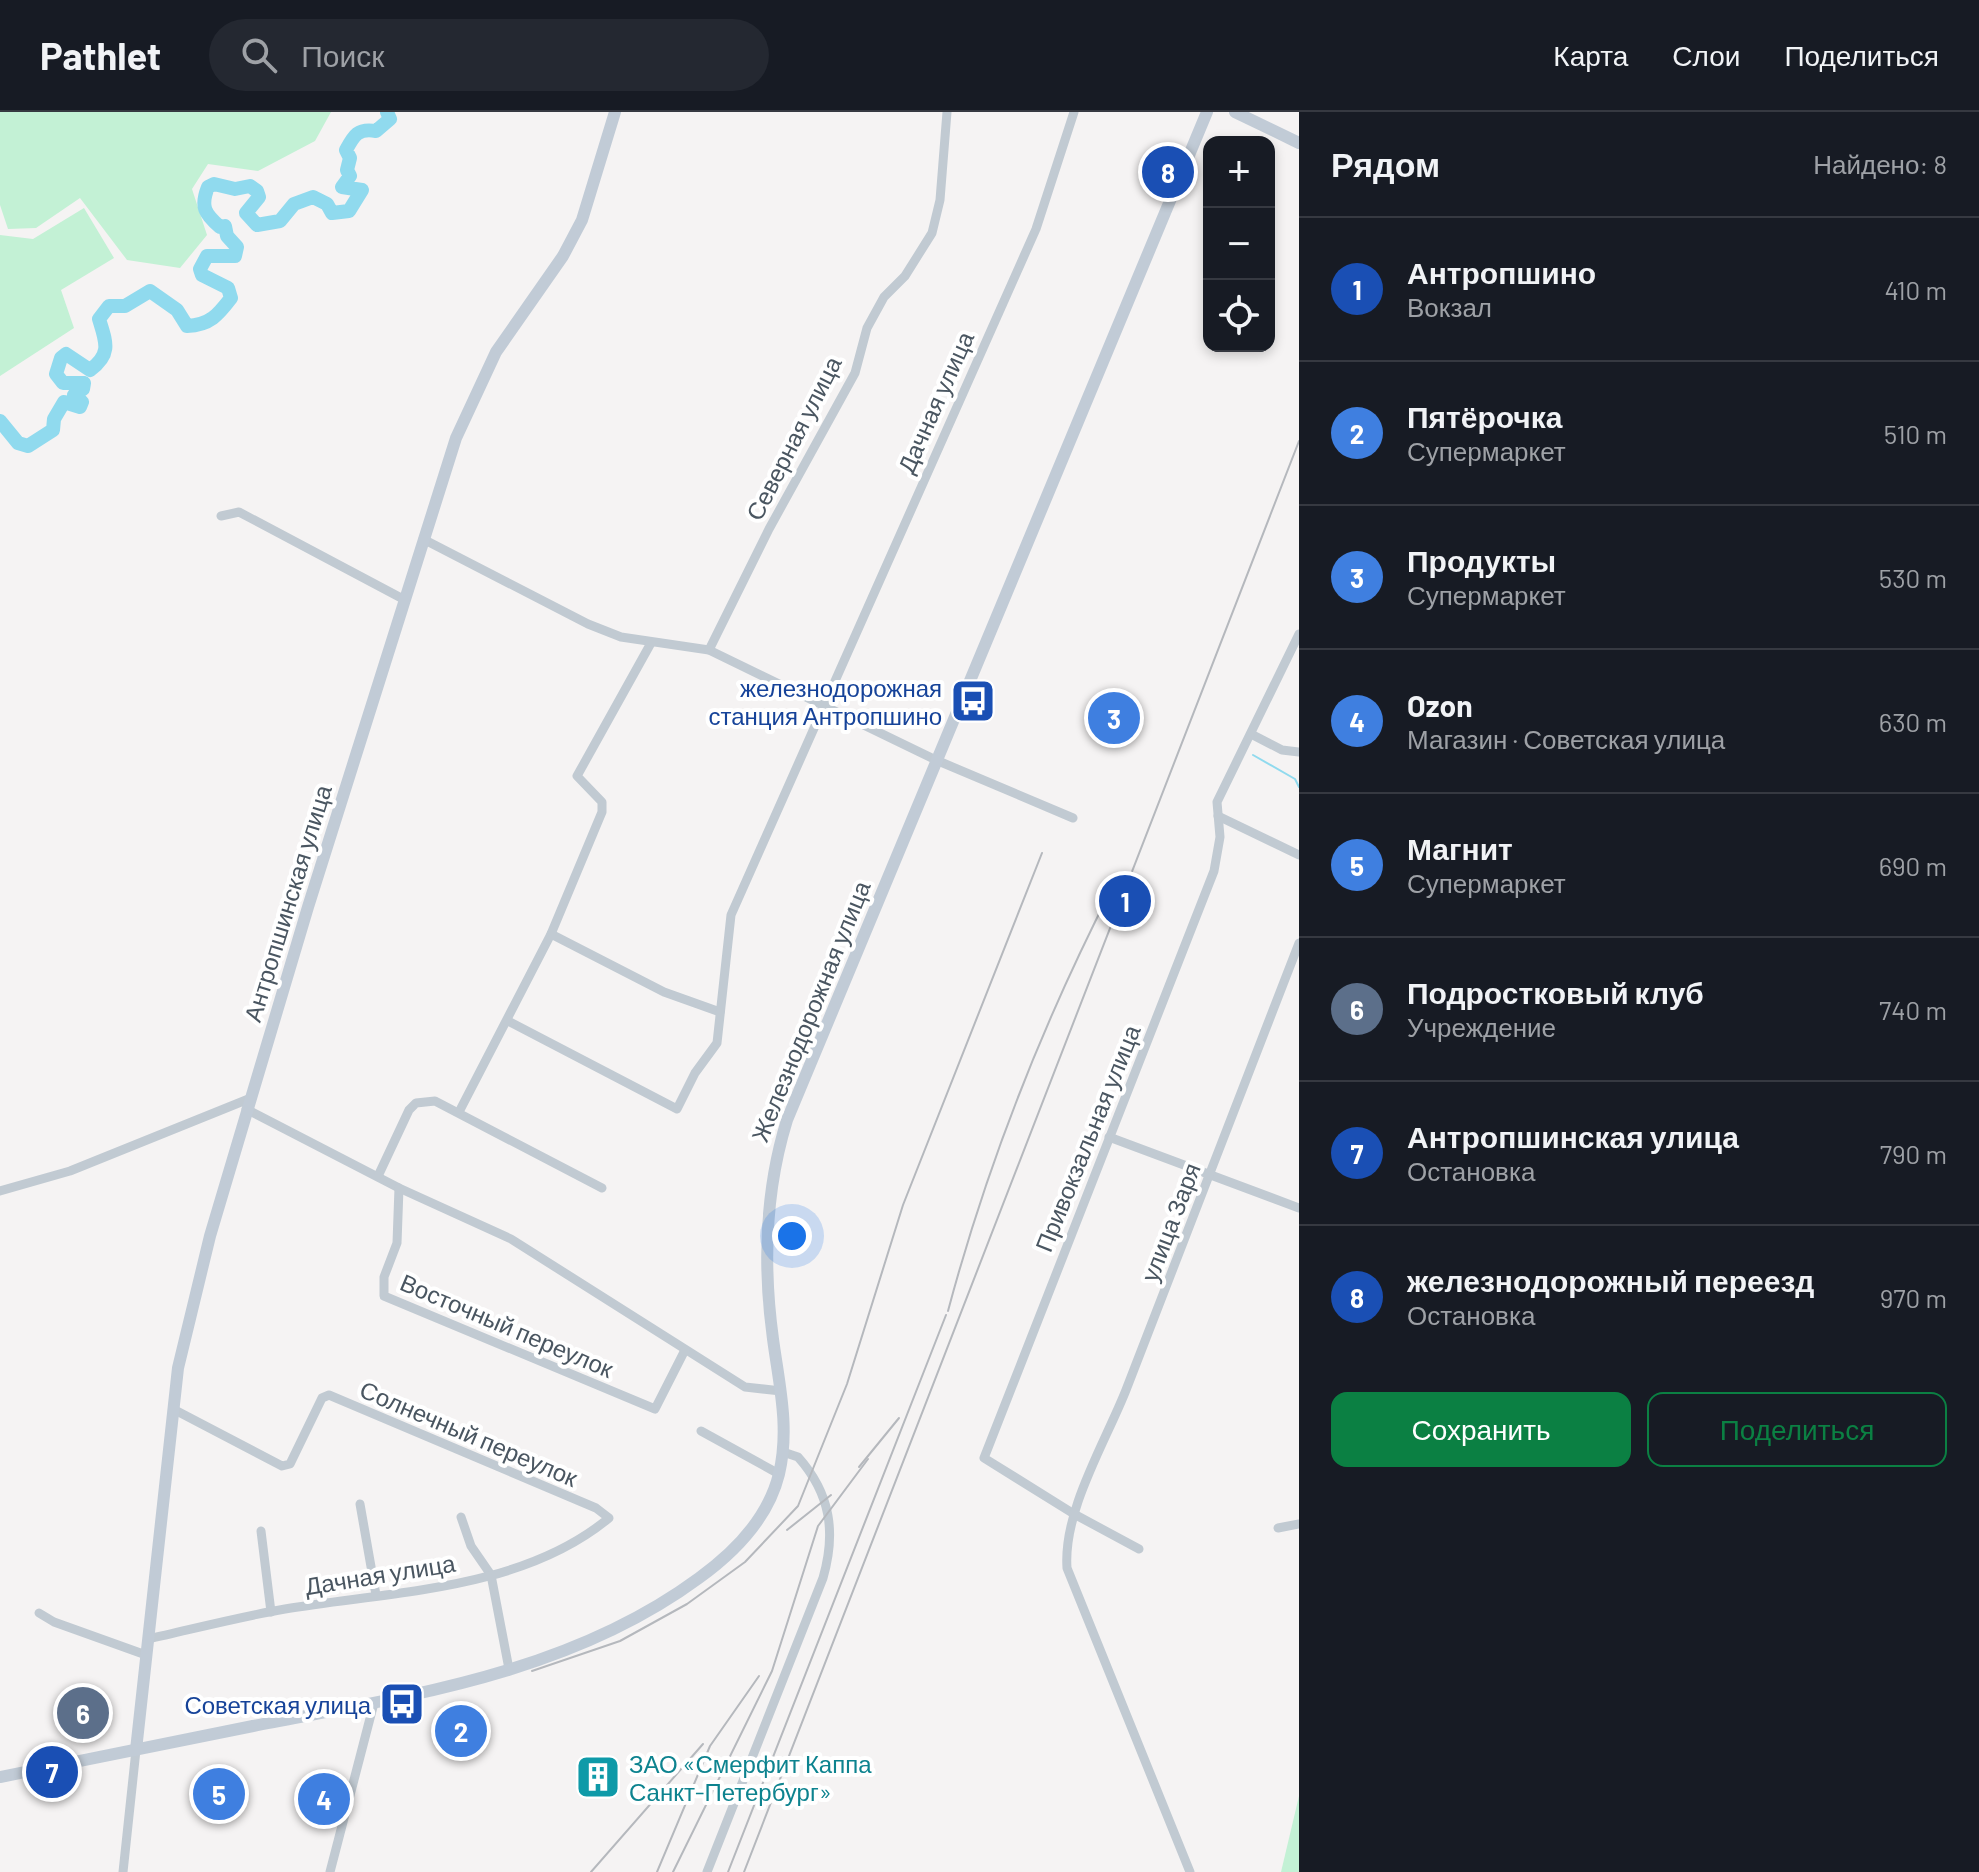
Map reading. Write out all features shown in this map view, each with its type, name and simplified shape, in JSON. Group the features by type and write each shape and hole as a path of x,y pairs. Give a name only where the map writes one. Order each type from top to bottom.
{"street":[{"name":"Антропшинская улица","path":"136,1750 178,1368 202,1267 248,1104 423,539 471,401 496,352 563,256 582,220 615,112"},
{"name":"Северная улица","path":"709,650 769,529 855,373 867,328 884,297 905,276 932,233 940,200 947,112"},
{"name":"Дачная улица","path":"720,1012 731,915 1036,229 1074,112"},
{"name":"Железнодорожная улица","path":"0,1777 374,1703 509,1669 602,1637 682,1591 723,1561 746,1536 766,1508 779,1474 783,1452 781,1391 769,1288 769,1196 775,1157 803,1078 1207,112"},
{"path":"1235,112 1299,143"},
{"path":"221,516 239,512 405,600"},
{"path":"423,539 588,624 621,637 709,650 936,760 1073,818"},
{"name":"Привокзальная улица","path":"1074,1514 984,1458 1214,871 1220,837 1217,802 1299,634"},
{"path":"459,1112 508,1021 539,951 551,934 602,812 602,802 577,776 651,643"},
{"path":"1251,734 1282,750 1299,752"},
{"path":"1218,816 1299,855"},
{"path":"508,1021 677,1109 695,1073 717,1043 720,1012 664,992 551,934"},
{"name":"улица Заря","path":"1190,1872 1067,1568 1074,1514 1109,1433 1299,943"},
{"path":"379,1174 409,1110 416,1103 435,1101 602,1188"},
{"path":"0,1191 70,1171 248,1104 379,1174 399,1188 511,1239 745,1387 781,1391"},
{"path":"1109,1137 1299,1208"},
{"name":"Восточный переулок","path":"399,1188 397,1243 384,1277 384,1296 655,1409 685,1350"},
{"name":"Солнечный переулок","path":"173,1409 282,1466 290,1464 322,1398 329,1395 596,1508 609,1518"},
{"path":"701,1431 779,1474"},
{"path":"707,1872 823,1578 832,1541 827,1510 805,1463 783,1452"},
{"path":"360,1504 376,1595"},
{"path":"1074,1514 1139,1549"},
{"path":"461,1517 471,1546 491,1575 509,1669"},
{"name":"Дачная улица","path":"148,1639 271,1612 491,1575 542,1559 609,1518"},
{"path":"1278,1528 1299,1524"},
{"path":"261,1531 271,1612"},
{"path":"39,1613 54,1622 146,1655"},
{"path":"330,1872 374,1703"},
{"path":"123,1872 136,1750"}],"green space":[{"path":"0,112 331,112 315,141 258,171 208,164 192,189 207,235 180,268 127,260 80,198 36,228 8,229 0,205"},
{"path":"84,208 114,258 61,290 74,328 0,376 0,235 33,239"},
{"path":"1299,1796 1299,1872 1281,1872"}],"waterway":[{"path":"0,421 18,443 28,446 53,430 54,419 64,402 80,407 82,402 74,395 83,389 84,383 63,383 56,374 61,358 66,354 90,370 102,359 105,341 99,319 109,306 125,306 150,291 177,310 187,326 208,321 222,309 231,298 228,288 202,275 200,269 207,256 235,256 237,247 227,236 225,226 220,227 205,210 208,187 214,184 235,189 250,186 257,191 259,197 246,213 257,225 280,221 294,204 313,197 327,204 332,213 349,211 362,190 342,187 350,176 347,170 350,158 346,150 357,134 376,131 390,119 387,112"},
{"path":"1253,755 1295,779 1299,787"}],"railway":[{"path":"744,1872 1299,441"},
{"path":"532,1671 620,1641 687,1604 745,1562 798,1506 847,1384 903,1205 1042,853"},
{"path":"948,1311 980,1202 1019,1095 1063,991 1112,888"},
{"path":"728,1872 946,1315"},
{"path":"859,1467 899,1418"},
{"path":"673,1872 772,1671 818,1526 868,1459"},
{"path":"787,1530 831,1495"},
{"path":"657,1872 710,1746 759,1676"},
{"path":"591,1872 703,1744"}],"place":[{"name":"железнодорожный переезд","path":"1168,172"},
{"name":"железнодорожная станция Антропшино","path":"973,701"},
{"name":"Продукты","path":"1114,718"},
{"name":"Антропшино","path":"1125,901"},
{"name":"Советская улица","path":"402,1704"},
{"name":"Подростковый клуб","path":"83,1713"},
{"name":"Пятёрочка","path":"461,1731"},
{"name":"Антропшинская улица","path":"52,1772"},
{"name":"ЗАО «Смерфит Каппа Санкт-Петербург»","path":"598,1777"},
{"name":"Магнит","path":"219,1794"},
{"name":"Ozon","path":"324,1799"}]}
